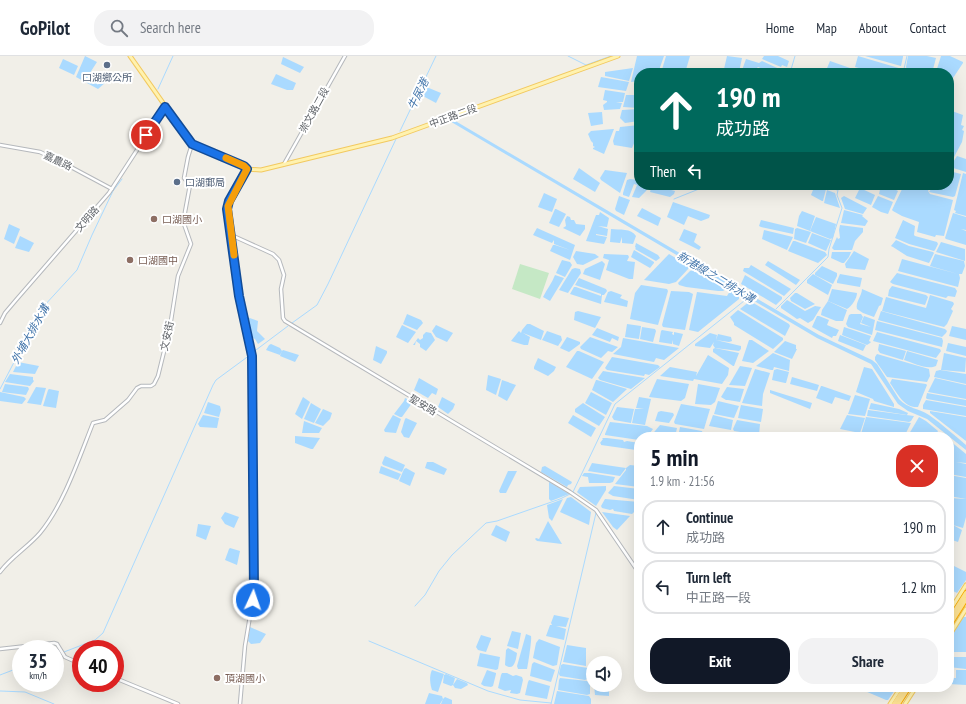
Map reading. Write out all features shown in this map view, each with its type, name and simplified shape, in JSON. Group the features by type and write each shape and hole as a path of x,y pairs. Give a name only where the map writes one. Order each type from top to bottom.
{"highway":[{"path":"954,612 966,593"},
{"path":"954,618 966,599"},
{"path":"894,704 902,692"},
{"path":"898,704 906,692"}],"main road":[{"path":"130,56 192,144 244,166 247,169"},
{"name":"中正路二段","path":"247,169 261,170 392,138 618,56"},
{"path":"954,604 966,585"},
{"path":"954,628 966,609"},
{"path":"890,704 898,692"},
{"path":"905,704 913,692"}],"street":[{"name":"崇文路二段","path":"284,164 345,56"},
{"name":"文明路","path":"0,323 5,313 112,188 165,107"},
{"name":"文安街","path":"0,572 14,556 39,534 49,520 64,492 93,423 105,420 128,400 137,388 141,386 151,386 154,384 158,376 170,327 178,276 191,244 184,224 190,184 184,178 192,144"},
{"name":"嘉農路","path":"0,145 40,152 112,188"},
{"path":"240,704 245,646 254,592 252,353 240,301 228,206 247,169"},
{"name":"聖安路","path":"231,236 273,254 278,260 284,275 281,289 283,318 285,321 570,492 596,510 634,566"},
{"path":"0,649 54,643 57,644 65,657 72,660"},
{"path":"124,682 178,704"}],"green space":[{"path":"520,264 549,273 540,299 512,289"}],"water":[{"path":"85,56 97,62 86,79 92,73 106,79 106,82 98,89 76,77"},
{"path":"637,56 664,56 660,68 634,68"},
{"path":"666,56 690,56 686,68 662,68"},
{"path":"727,56 742,58 740,68 724,68"},
{"path":"764,56 778,56 789,61 787,67 782,65 781,67 762,59"},
{"path":"858,56 899,68 859,68 855,67"},
{"path":"865,56 903,56 903,57 901,66"},
{"path":"908,56 927,56 936,58 933,68 906,67"},
{"path":"941,56 950,56 963,62 954,76 954,68 937,68"},
{"path":"283,57 304,67 300,73 281,64"},
{"path":"63,59 78,66 74,75 59,68"},
{"path":"746,59 759,63 762,61 777,68 758,67 743,68"},
{"path":"830,61 850,68 827,68"},
{"path":"633,68 629,81 605,76 605,72"},
{"path":"634,69 634,82 631,82"},
{"path":"276,74 296,83 293,90 287,90 271,84"},
{"path":"601,77 629,82 626,91 598,87"},
{"path":"424,86 441,93 436,103 421,95"},
{"path":"605,90 625,93 623,102 616,102 622,103 620,109 604,110 603,105 607,102 603,100"},
{"path":"626,95 634,95 634,108 623,107"},
{"path":"634,109 634,122 625,123 620,118 622,110"},
{"path":"602,112 603,124 591,126 588,113"},
{"path":"954,112 963,115 961,125 964,126 962,130 964,131 962,142 954,157"},
{"name":"新港線之二排水溝","path":"452,119 819,335 872,360 877,364 902,402 934,418 950,432 943,432 927,419 908,411 898,404 871,364 817,338 448,120"},
{"path":"634,126 634,143 632,148 614,145 613,141 616,131 619,131 620,127"},
{"path":"614,129 604,154 593,149 595,147 593,146 588,134 591,131"},
{"path":"957,156 966,159 966,172 954,168 954,161"},
{"path":"579,168 600,183 595,192 573,179"},
{"path":"605,170 627,173 620,193 601,180 600,178"},
{"path":"954,172 961,174 955,196 953,197 929,192 930,190 954,190"},
{"path":"963,173 966,174 966,216 955,213 956,211 954,210"},
{"path":"634,179 634,184 629,197 623,195 627,180"},
{"path":"635,190 647,190 639,198 632,197"},
{"path":"651,190 675,191 670,197 650,192"},
{"path":"813,190 826,190 823,201 811,195"},
{"path":"827,190 835,193 840,208 824,203"},
{"path":"859,190 864,190 875,195 871,205 855,198"},
{"path":"880,190 898,191 894,200 879,194"},
{"path":"902,190 929,190 930,194 953,200 944,236 936,235 935,237 917,232 919,222 902,216 892,210"},
{"path":"544,193 557,199 552,212 538,207"},
{"path":"619,196 630,200 624,215 615,209"},
{"path":"844,196 867,208 863,214 845,209 841,198"},
{"path":"878,196 893,202 888,214 872,207"},
{"path":"673,202 710,215 709,218 701,221 688,216 684,225 667,217"},
{"path":"642,208 661,218 658,226 637,216"},
{"path":"555,209 566,214 559,227 549,223"},
{"path":"844,210 863,215 862,216 868,221 865,226 841,223"},
{"path":"802,211 815,216 810,231 797,226 799,216"},
{"path":"600,212 609,218 607,227 598,226 608,229 607,236 596,234 607,237 604,244 586,241 596,215 599,215"},
{"path":"953,213 966,217 966,230 961,229 966,231 966,245 945,238"},
{"path":"567,216 570,217 571,220 574,220 576,224 585,225 585,229 580,236 563,228 566,226 565,220"},
{"path":"816,217 836,224 833,238 830,239 810,231"},
{"path":"761,220 794,228 793,234 761,227 759,226"},
{"path":"903,220 915,226 915,236 937,242 938,244 935,250 909,244 895,238"},
{"path":"9,224 20,229 14,244 4,239"},
{"path":"840,225 863,228 863,232 855,241 852,250 834,250 832,248 837,237 838,239 840,238"},
{"path":"537,228 575,245 570,260 550,251 553,245 570,250 554,244 554,240 552,243 533,235"},
{"path":"797,228 811,232 806,243 794,239 795,229"},
{"path":"611,229 625,230 634,233 636,236 633,244 622,243 622,237 620,243 610,242"},
{"path":"684,229 697,234 694,242 701,247 699,250 679,240"},
{"path":"764,230 793,237 787,250 762,239"},
{"path":"812,233 831,240 826,251 808,243"},
{"path":"20,236 34,243 29,252 15,248"},
{"path":"896,240 909,246 933,252 934,253 929,263 907,256 891,246"},
{"path":"793,241 825,252 827,255 818,263 788,251"},
{"path":"941,242 965,249 965,261 936,252"},
{"path":"636,243 658,255 660,258 656,261 635,249"},
{"path":"634,250 654,262 650,268 631,257"},
{"path":"576,251 595,254 599,257 583,265 577,264 573,257"},
{"path":"854,251 869,259 865,270 846,268 845,264"},
{"path":"832,252 851,252 849,257 844,263 842,263 831,258"},
{"path":"604,254 628,255 629,257 627,261 635,262 633,279 629,279 606,270 609,260 603,258"},
{"path":"669,254 689,266 689,268 676,282 669,284 644,280"},
{"path":"935,254 964,261 965,266 962,274 959,274 960,278 958,287 898,271 902,259 958,274 930,266"},
{"path":"562,260 570,262 572,265 565,277 556,273"},
{"path":"602,261 605,264 600,280 583,274 585,269"},
{"path":"768,261 800,280 796,285 765,265"},
{"path":"751,265 791,289 784,296 743,271 744,268 749,268"},
{"path":"822,266 837,273 833,284 815,275 815,273"},
{"path":"572,269 580,269 581,273 568,293 559,290"},
{"path":"695,269 726,289 723,291 718,291 679,285 678,283 690,271"},
{"path":"897,273 955,288 957,291 955,297 948,296 946,298 893,284 890,282"},
{"path":"813,274 832,285 828,295 807,283 807,280"},
{"path":"840,274 862,278 860,287 837,283"},
{"path":"555,275 564,278 550,301 543,297"},
{"path":"745,275 782,297 782,299 776,305 741,284"},
{"path":"579,278 606,289 607,291 604,295 602,295 601,304 570,294 574,287 576,287 601,296 601,294 575,285"},
{"path":"641,285 667,289 668,291 658,325 630,319 635,293"},
{"path":"892,286 926,295 928,297 925,305 888,296 889,290"},
{"path":"832,289 857,293 857,295 847,309 828,301"},
{"path":"862,289 883,298 874,317 857,309 857,304"},
{"path":"611,291 622,295 620,298 628,301 627,307 604,302 608,292"},
{"path":"671,291 689,292 693,294 685,330 663,327 662,325"},
{"path":"730,291 739,294 739,299 698,332 689,330 697,292 727,296"},
{"path":"795,293 815,304 805,309 791,301 790,298"},
{"path":"930,295 953,302 954,304 951,309 953,311 944,327 882,311 886,297 926,308"},
{"path":"787,300 805,311 815,306 821,307 813,320 808,323 800,318 797,319 781,308"},
{"path":"750,301 789,324 790,326 785,336 740,309"},
{"path":"828,301 847,310 843,321 836,321 821,315 822,310"},
{"path":"738,310 783,338 783,340 773,349 734,325 730,317"},
{"path":"578,311 601,317 595,328 574,320 575,312"},
{"path":"881,311 945,329 947,331 942,337 878,320"},
{"path":"407,314 421,320 423,323 417,330 403,324"},
{"path":"861,314 863,317 860,324 871,327 861,323 864,316 875,320 872,335 848,327 846,324 849,315"},
{"path":"817,316 829,320 827,325 839,330 836,336 833,336 832,338 812,327"},
{"path":"247,317 258,321 257,331 265,339 258,344 253,338 246,319"},
{"path":"877,321 942,338 942,347 875,330"},
{"path":"527,324 544,331 541,340 523,333 530,337 528,345 511,341 519,331 521,333"},
{"path":"627,324 641,326 639,339 625,337"},
{"path":"402,325 416,332 408,343 396,337"},
{"path":"436,325 453,333 447,342 436,337 432,331"},
{"path":"952,326 966,329 966,340 949,336"},
{"path":"642,327 655,329 656,331 653,342 640,339"},
{"path":"844,327 871,336 869,341 871,342 867,345 842,335"},
{"path":"597,328 619,337 618,341 612,338 610,342 592,335"},
{"path":"662,330 673,332 672,334 674,335 674,332 683,334 679,346 673,344 673,340 672,344 659,342"},
{"path":"547,331 561,336 562,340 558,346 542,340"},
{"path":"426,332 431,333 435,340 426,351 420,347 420,344 416,341 415,345 413,345 418,338 420,340 423,338 423,335"},
{"path":"877,332 940,349 941,351 936,358 873,341"},
{"path":"710,333 717,335 716,340 741,346 741,349 739,351 715,348 713,345 714,342 710,348 695,346 695,344"},
{"path":"718,334 731,337 732,341 729,342 716,340"},
{"path":"840,335 866,345 863,351 838,341"},
{"path":"567,337 580,342 580,344 569,352 560,348"},
{"path":"590,337 618,347 612,352 608,351 601,358 581,349 580,347"},
{"path":"623,338 679,348 664,360 656,358 654,362 613,354 621,347"},
{"path":"749,340 752,340 769,351 753,363 742,361"},
{"path":"785,341 796,345 797,349 792,359 774,352"},
{"path":"948,343 966,347 966,356 946,351"},
{"path":"271,344 280,348 282,351 280,355 266,350"},
{"path":"879,344 906,351 903,360 880,353 878,350"},
{"path":"376,346 387,351 381,364 373,360"},
{"path":"715,348 739,353 734,366 713,352 713,349"},
{"path":"283,350 299,355 295,362 280,356"},
{"path":"577,351 604,362 592,379 566,367"},
{"path":"907,351 938,360 936,366 924,367 904,360"},
{"path":"773,353 790,360 789,371 774,367 773,370 771,370 756,366"},
{"path":"944,353 966,358 965,372 941,370"},
{"path":"877,354 929,369 930,376 927,382 887,377 875,360"},
{"path":"708,355 729,368 728,375 722,384 694,379 693,381 660,376 670,367 697,372 696,376"},
{"path":"612,357 658,365 660,367 649,375 645,374 644,376 607,370 605,368"},
{"path":"538,358 556,367 554,371 548,376 534,369"},
{"path":"18,362 39,366 35,374 13,372"},
{"path":"740,366 752,368 745,386 729,385"},
{"path":"864,367 872,369 894,404 894,407 874,401 873,399 856,392"},
{"path":"755,369 770,373 763,394 762,406 742,403"},
{"path":"777,369 789,372 786,383 772,380 774,370"},
{"path":"940,370 966,374 966,384 934,377 936,371"},
{"path":"603,371 645,378 631,389 600,380 598,378"},
{"path":"10,374 33,377 34,381 30,386 5,382"},
{"path":"488,375 501,379 496,395 486,390"},
{"path":"792,377 819,385 817,391 790,384"},
{"path":"419,378 438,389 436,395 432,393 428,398 414,390"},
{"path":"935,378 966,385 966,399 928,392"},
{"path":"657,379 689,384 685,398 681,401 649,397"},
{"path":"892,379 927,385 918,407 913,407 901,399 890,383"},
{"path":"502,380 516,385 507,401 498,396"},
{"path":"596,380 627,389 613,402 592,390"},
{"path":"5,384 28,387 29,389 26,395 2,392"},
{"path":"698,384 720,388 715,402 711,405 695,404"},
{"path":"821,386 851,396 849,401 835,397 832,404 816,398"},
{"path":"36,387 46,388 41,405 27,403"},
{"path":"727,387 744,389 740,402 726,400 721,397"},
{"path":"49,389 59,391 56,408 43,406"},
{"path":"770,390 812,403 810,409 770,393"},
{"path":"0,392 24,397 26,399 22,404 0,401"},
{"path":"591,392 612,403 606,415 585,403"},
{"path":"927,393 966,400 966,406 927,399"},
{"path":"855,395 870,399 865,416 848,414"},
{"path":"303,397 310,402 302,419 295,414"},
{"path":"442,397 455,404 453,409 448,414 438,407"},
{"path":"639,397 651,399 645,425 632,423 635,409 644,409 636,408"},
{"path":"405,398 412,401 412,403 402,417 400,417 394,414"},
{"path":"926,400 966,407 966,416 923,409 923,405"},
{"path":"718,401 739,406 734,418 714,414"},
{"path":"208,402 220,406 221,410 219,417 204,413"},
{"path":"311,403 321,409 314,423 304,419"},
{"path":"583,403 605,417 599,426 575,412 575,409"},
{"path":"871,403 899,409 908,413 907,415 869,409"},
{"path":"681,404 710,409 704,429 675,424 674,422"},
{"path":"741,405 763,409 761,422 738,418"},
{"path":"617,407 634,409 631,423 614,420 612,417"},
{"path":"323,409 332,413 330,419 323,426 315,423"},
{"path":"868,410 914,416 909,422 867,416"},
{"path":"930,411 966,417 966,441 930,413"},
{"path":"658,412 673,413 674,415 669,423 655,421"},
{"path":"203,415 219,418 217,428 200,427 198,424"},
{"path":"393,415 401,419 396,433 385,432 384,430"},
{"path":"573,415 596,428 591,437 568,423"},
{"path":"713,415 733,420 731,430 709,426"},
{"path":"847,415 865,418 860,432 840,429"},
{"path":"866,417 911,423 906,432 862,432"},
{"path":"919,417 938,431 938,432 910,432"},
{"path":"406,418 417,423 409,438 404,437 401,432"},
{"path":"737,420 760,424 759,432 740,432 734,431 733,429"},
{"path":"304,421 322,428 319,433 302,433"},
{"path":"610,422 647,426 653,429 651,432 634,432 634,439 605,434"},
{"path":"660,425 677,428 676,432 654,432"},
{"path":"680,427 702,432 679,432"},
{"path":"954,435 966,445 966,450 954,440"},
{"path":"295,436 320,438 313,449 311,449 295,443"},
{"path":"602,438 634,442 634,450 601,445 600,443 603,439"},
{"path":"954,444 966,454 966,463 956,462 966,464 966,477 954,475"},
{"path":"385,456 405,465 402,472 383,465 382,463"},
{"path":"427,462 433,462 447,469 444,475 425,468"},
{"path":"592,463 626,468 620,476 588,471"},
{"path":"630,465 634,465 634,486 615,484 626,468"},
{"path":"381,466 401,474 398,480 379,473"},
{"path":"545,466 572,482 571,484 567,487 541,472 542,467"},
{"path":"406,468 415,473 410,486 399,481 404,469"},
{"path":"508,471 517,471 506,493 500,493 499,491"},
{"path":"584,473 615,477 613,482 610,483 589,483 588,477 582,476"},
{"path":"954,476 966,478 966,499 954,497"},
{"path":"549,482 569,494 551,501 549,499"},
{"path":"606,486 606,490 596,506 577,492 580,487"},
{"path":"614,486 634,488 634,499 613,496 608,493"},
{"path":"571,497 591,512 589,525 560,512 567,498"},
{"path":"954,498 966,499 966,517 963,528 954,525"},
{"path":"563,499 552,521 549,518 547,505"},
{"path":"605,499 634,502 634,512 632,514 614,511 613,509 610,510 602,508 601,506"},
{"path":"225,512 239,517 234,528 225,524 221,518"},
{"path":"602,512 630,516 617,530"},
{"path":"548,521 562,544 537,541 535,539 539,539"},
{"path":"198,524 211,526 206,540 196,536"},
{"path":"496,525 510,532 506,542 491,535"},
{"path":"954,526 962,530 958,542 954,541"},
{"path":"230,548 240,551 237,565 225,560"},
{"path":"954,566 966,572 966,580 957,593 954,592"},
{"path":"554,615 569,618 566,627 556,626 566,629 564,640 546,636 550,625 552,625 551,623"},
{"path":"963,617 966,617 966,652 954,652 954,631"},
{"path":"250,627 266,634 260,643 251,644 248,641"},
{"path":"512,631 521,633 518,649 507,646"},
{"path":"526,634 531,636 527,669 518,669 517,666"},
{"path":"481,635 491,638 486,652 478,650 476,647"},
{"path":"539,639 560,647 557,665 553,666 533,658 536,643"},
{"path":"567,645 586,648 586,666 563,662"},
{"path":"508,648 517,653 514,664 511,667 505,665 506,650"},
{"path":"480,653 500,657 498,669 496,670 477,666"},
{"path":"954,657 966,657 966,669 954,668"},
{"path":"534,662 555,670 551,682 530,676 532,664"},
{"path":"563,664 586,668 586,680 560,676 561,665"},
{"path":"432,670 444,674 438,692 432,690 431,688 430,677"},
{"path":"487,670 496,673 493,686 491,687 481,684"},
{"path":"956,670 966,670 966,685 954,684 954,678 956,678"},
{"path":"502,673 522,677 523,680 520,693 510,693 511,690 505,691 498,688"},
{"path":"446,674 455,678 453,685 451,686 443,683 444,675"},
{"path":"560,678 586,681 586,692 590,692 590,694 587,695 558,690"},
{"path":"457,679 467,683 468,685 461,689 455,688 453,685"},
{"path":"529,680 550,686 547,699 525,695"},
{"path":"557,691 589,696 591,699 591,704 554,704"},
{"path":"595,692 609,692 609,696 595,695"},
{"path":"867,692 894,692 888,700"},
{"path":"429,693 442,696 443,699 440,704 425,704"},
{"path":"445,697 452,700 452,704 441,704"}],"waterway":[{"path":"158,89 173,56"},
{"name":"牛尿港","path":"400,131 436,56"},
{"path":"568,56 586,65 611,56"},
{"path":"791,68 795,56"},
{"path":"904,68 907,56"},
{"path":"292,323 317,305 396,139"},
{"name":"外埔大排水溝","path":"0,389 43,307 77,270 113,191 122,179"},
{"path":"674,199 696,190"},
{"path":"776,309 828,257 829,249 842,208 837,195 838,190"},
{"name":"新港線之二排水溝","path":"573,492 615,404 749,297"},
{"path":"252,353 288,326"},
{"path":"64,652 95,640 103,633 213,385 216,380 250,355"},
{"path":"415,606 425,595 439,571 452,555 486,523 497,521 560,499 570,494"},
{"path":"551,704 596,513"},
{"path":"369,641 488,691 520,700 551,703"},
{"path":"0,675 12,670"},
{"path":"0,691 25,692 54,704"}],"slow traffic":[{"path":"226,158 244,166 247,169 229,201 227,209 234,255"}],"place":[{"name":"口湖鄉公所","path":"107,65"},
{"name":"口湖郵局","path":"177,182"},
{"name":"口湖國小","path":"154,219"},
{"name":"口湖國中","path":"130,260"},
{"name":"頂湖國小","path":"217,678"}],"route":[{"path":"146,135 165,107 192,144 244,166 247,169 229,201 227,209 239,296 252,356 253,600"}]}
